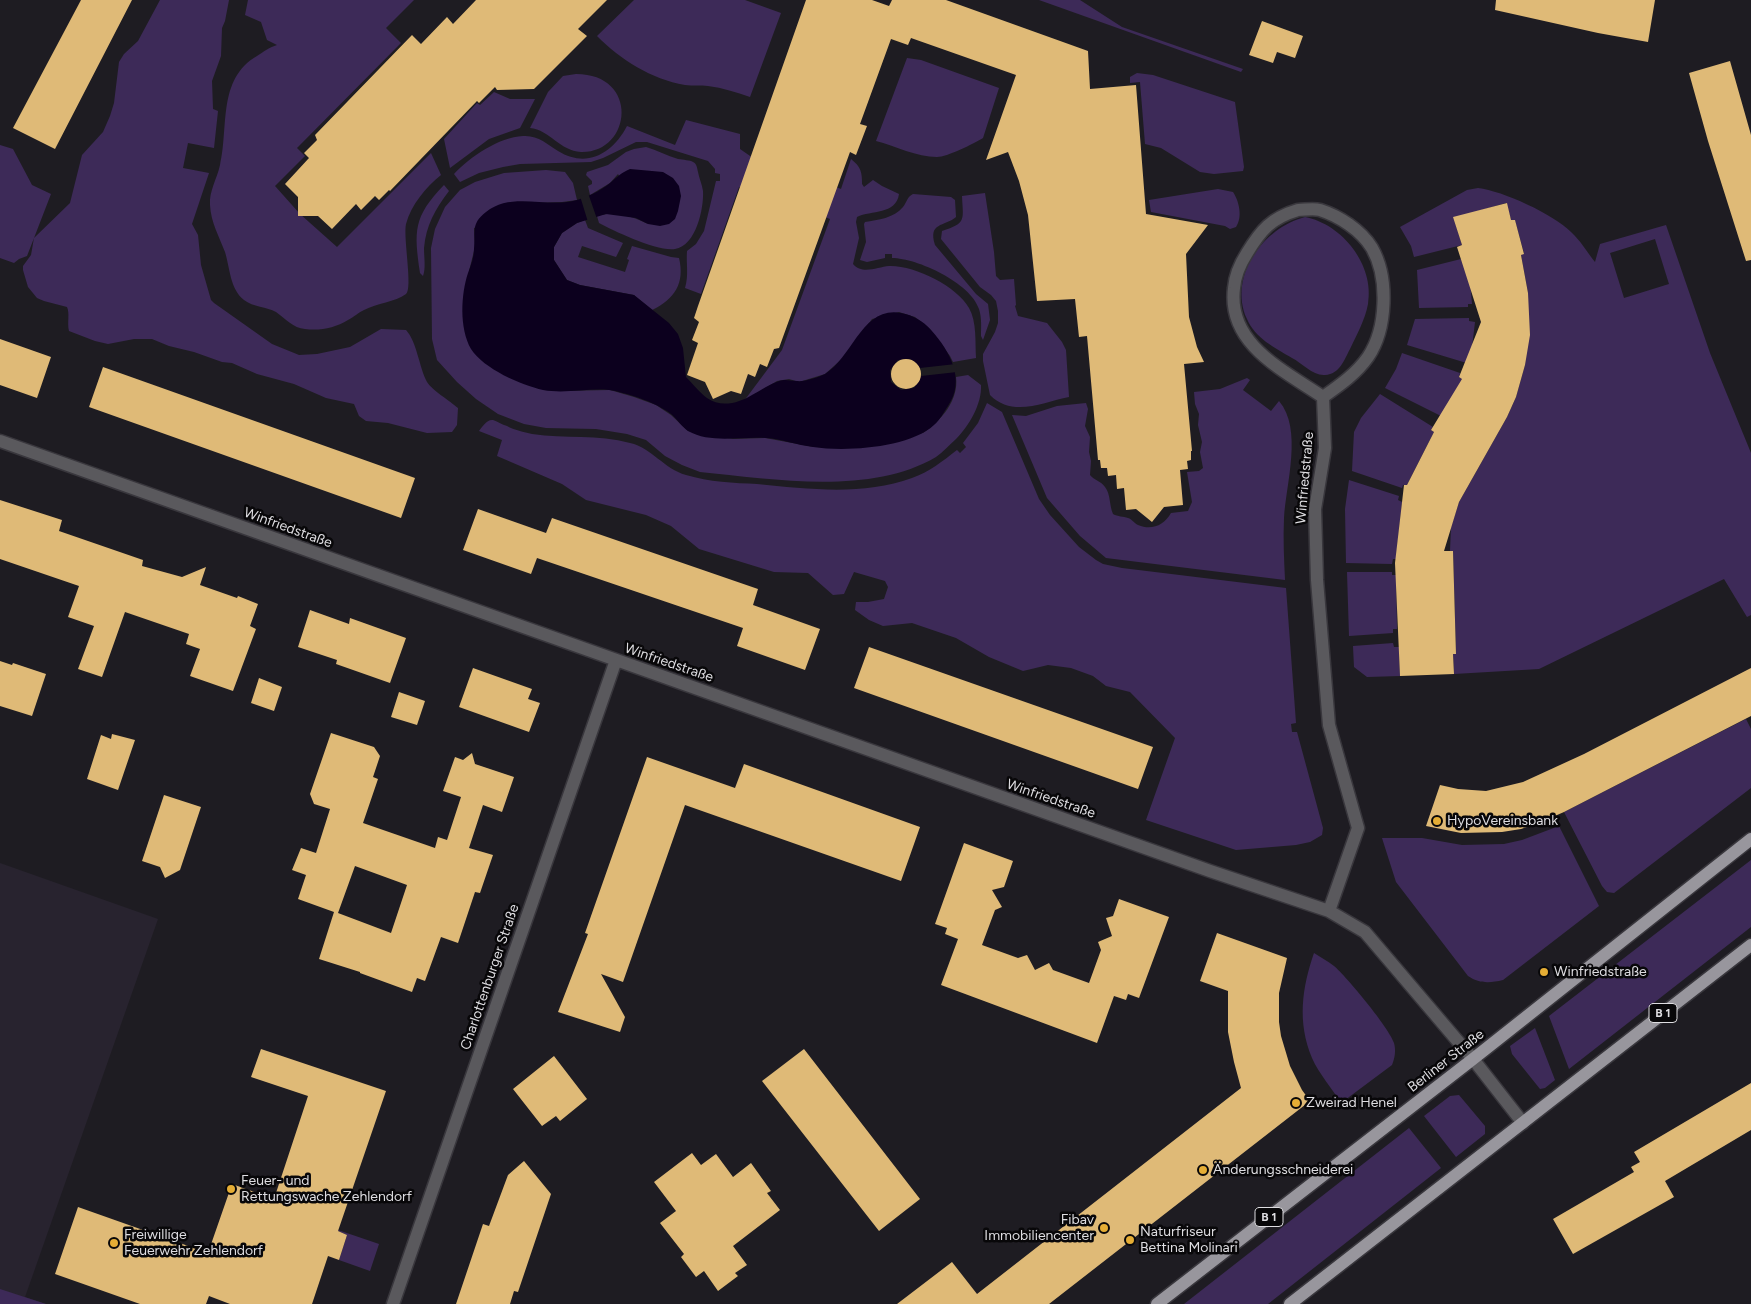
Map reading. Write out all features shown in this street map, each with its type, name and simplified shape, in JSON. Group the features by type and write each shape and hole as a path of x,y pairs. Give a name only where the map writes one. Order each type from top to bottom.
{"main road":[{"name":"Berliner Straße","path":"1157,1304 1473,1059 1751,839"},
{"name":"B 1","path":"1290,1304 1751,945"}],"street":[{"path":"1298,210 1318,210 1336,216 1361,234 1378,260 1382,283 1382,320 1369,356 1355,373 1323,397 1279,368 1248,340 1240,328 1232,300 1240,263 1253,242 1264,228 1281,215 1298,210"},
{"name":"Winfriedstraße","path":"1323,397 1325,448 1315,509 1317,580 1329,725 1358,828 1329,911"},
{"name":"Winfriedstraße","path":"0,442 1210,871 1329,911 1365,932 1473,1059 1522,1123"},
{"name":"Charlottenburger Straße","path":"393,1304 616,660"}],"shaded area":[{"path":"160,0 229,0 222,28 221,56 212,81 213,109 218,111 214,148 188,143 183,168 209,173 192,224 198,235 201,265 211,300 272,344 299,355 317,354 350,347 381,329 406,330 413,341 429,385 458,408 457,425 452,432 427,433 388,423 366,421 359,416 354,404 326,398 294,384 257,374 232,363 222,362 152,339 134,339 108,344 69,331 67,307 37,298 28,287 23,266 31,255 34,238 70,203 82,155 103,132 110,116 114,103 119,62 124,54 138,41"},
{"path":"248,0 414,0 386,28 401,43 297,148 305,156 275,186 300,214 337,247 431,153 441,175 420,197 408,217 405,231 409,283 406,294 362,311 343,323 327,328 311,330 301,328 293,325 276,312 244,300 233,284 225,252 212,218 211,195 223,151 230,91 244,66 264,51 277,45 267,40 261,22 245,15"},
{"path":"634,0 745,0 781,13 750,97 719,88 685,85 660,78 637,67 606,45 597,36"},
{"path":"1039,0 1080,0 1122,27 1243,69 1241,72"},
{"path":"907,58 921,60 999,88 983,138 953,153 937,157 929,157 876,141"},
{"path":"1137,73 1153,75 1235,102 1243,171 1214,174 1200,172 1161,148 1145,144 1140,82 1130,83 1130,77"},
{"path":"576,74 597,77 611,86 619,99 622,113 619,128 611,140 598,149 581,152 567,148 543,132 530,128 548,92 563,76"},
{"path":"494,92 510,99 535,99 520,128 489,139 450,168 444,139 477,103 480,105"},
{"path":"686,120 740,134 740,149 753,158 743,188 739,187 701,294 685,288 687,251 696,244 704,231 716,181 720,181 720,174 715,173 715,169 708,161 647,142 636,142 591,162 520,164 479,173 460,182 454,174 468,161 486,149 514,137 533,137 542,140 569,156 589,158 607,151 621,136 627,126 675,145"},
{"path":"0,145 13,149 32,185 51,194 27,256 14,263 0,258"},
{"path":"646,147 674,158 692,161 697,168 703,191 700,216 688,241 675,249 647,244 599,223 597,216 616,214 648,224 618,174 610,183 590,195 588,186 592,184 592,181 586,175 587,172 608,165 626,152"},
{"path":"851,159 860,170 864,187 873,180 899,194 897,201 888,209 857,217 859,238 853,264 865,270 889,266 910,269 934,278 955,292 972,314 976,358 953,362 930,329 915,317 899,312 872,319 844,357 825,374 799,382 789,379 777,381 744,401 782,350 830,219 825,217 836,187 841,189"},
{"path":"630,169 663,172 673,178 679,186 681,196 675,219 669,224 660,226 648,224 636,218 606,214 577,223 562,233 554,247 554,260 567,280 580,285 634,295 669,323 678,334 683,348 686,377 704,396 718,403 736,402 779,381 803,381 825,374 835,366 867,325 877,317 888,313 901,313 914,317 928,327 944,347 953,366 956,386 948,406 938,421 923,433 909,439 859,448 813,447 766,438 726,439 706,437 688,431 667,411 638,398 609,390 543,390 514,380 485,363 471,349 467,341 462,311 464,291 473,255 475,229 481,216 495,206 516,201 562,202 583,198 602,189"},
{"path":"546,170 565,172 573,183 577,200 535,203 474,228 475,247 469,271 507,376 543,389 559,391 610,390 634,397 656,405 671,415 688,431 733,439 765,438 814,447 923,433 942,416 952,402 955,394 956,377 968,375 981,385 981,392 977,407 966,428 939,455 910,469 882,477 852,481 821,482 789,481 700,472 665,456 646,440 627,434 596,429 546,428 524,424 498,414 476,399 437,360 432,339 431,248 435,229 445,207 460,190 475,182 504,173"},
{"path":"444,185 449,191 439,204 429,225 424,248 425,266 423,276 420,273 418,258 418,225 426,206"},
{"path":"1478,188 1488,190 1514,198 1540,211 1571,232 1595,262 1600,244 1666,225 1710,353 1751,453 1751,615 1747,617 1724,579 1539,669 1454,674 1453,654 1456,653 1453,551 1450,551 1451,527 1459,502 1507,417 1516,397 1525,365 1528,293 1521,255 1524,253 1515,221 1511,220 1506,203 1454,218 1462,245 1414,257 1411,246 1400,227 1467,190","holes":["1655,239 1669,284 1624,298 1610,253"]},
{"path":"1218,189 1233,192 1235,196 1240,214 1236,227 1230,229 1225,226 1151,212 1149,200"},
{"path":"985,193 996,276 1000,280 1014,279 1015,306 1018,316 1047,323 1062,342 1066,350 1069,397 1039,405 1018,407 1008,406 990,395 983,354 998,323 996,301 980,287 941,239 942,231 956,226 962,220 962,196"},
{"path":"913,194 951,197 955,200 956,217 938,226 935,229 933,238 935,245 976,294 988,304 990,320 983,340 979,309 974,299 955,281 915,262 892,258 892,254 885,254 885,258 867,262 860,260 866,242 865,222 886,218 895,214"},
{"path":"1305,217 1319,221 1331,228 1353,248 1361,261 1369,289 1365,316 1346,358 1338,369 1325,375 1312,371 1260,337 1247,319 1242,303 1242,286 1253,256 1263,243 1276,232 1290,223"},
{"path":"585,220 588,228 623,243 616,257 582,246 578,257 625,272 632,246 679,258 681,275 679,283 667,301 652,310 634,295 580,285 567,280 554,260 554,247 562,233"},
{"path":"1461,259 1462,262 1465,261 1470,280 1472,304 1468,304 1468,307 1419,308 1417,270"},
{"path":"1469,318 1469,321 1475,322 1470,364 1407,345 1415,319"},
{"path":"1402,353 1460,373 1459,377 1463,379 1445,418 1385,388 1396,369"},
{"path":"1247,378 1250,380 1243,390 1271,411 1279,401 1286,413 1290,426 1292,441 1284,526 1285,580 1106,558 1080,536 1047,498 1012,415 1026,416 1057,406 1086,403 1088,409 1085,426 1090,437 1090,475 1102,483 1107,490 1113,514 1129,519 1143,527 1153,527 1165,521 1171,513 1188,511 1192,502 1187,472 1199,471 1203,468 1200,452 1202,442 1198,425 1199,414 1195,404 1194,392 1220,389"},
{"path":"1380,394 1433,427 1431,430 1434,432 1407,485 1403,485 1402,488 1352,471 1354,432 1361,418"},
{"path":"987,403 1002,412 1039,499 1050,515 1079,547 1096,560 1103,564 1122,568 1286,588 1296,723 1291,724 1292,732 1297,732 1323,828 1322,835 1310,842 1296,845 1236,850 1146,820 1175,738 1130,692 1106,686 1093,676 1071,668 1048,665 1023,671 989,657 956,638 912,623 883,626 869,620 855,610 856,602 884,599 888,587 885,581 854,572 844,594 833,595 808,573 774,572 699,549 671,526 646,515 586,500 562,484 497,456 502,440 479,431 483,425 493,420 513,429 532,434 618,440 645,449 678,472 713,481 816,489 855,489 893,484 918,476 957,450 960,453 966,447 963,443 978,423"},
{"path":"1349,480 1399,496 1398,500 1402,502 1396,559 1393,559 1392,564 1346,563 1345,509"},
{"path":"1347,572 1392,572 1392,575 1396,575 1397,629 1393,629 1393,633 1349,636"},
{"path":"1393,643 1394,647 1399,647 1400,676 1367,677 1354,667 1353,646"},
{"path":"1746,719 1751,729 1751,788 1614,893 1607,892 1602,886 1564,812"},
{"path":"1559,826 1599,906 1503,980 1489,982 1481,982 1468,976 1396,882 1382,838 1422,838 1462,845 1504,844 1522,840"},
{"path":"1751,860 1751,927 1569,1069 1549,1016"},
{"path":"0,863 158,919 25,1297 46,1304 0,1304"},
{"path":"1314,953 1334,966 1348,980 1385,1026 1395,1046 1392,1065 1341,1103 1315,1064 1307,1045 1304,1031 1304,992"},
{"path":"1535,1028 1555,1080 1545,1088 1540,1089 1512,1054 1510,1046"},
{"path":"1459,1095 1485,1126 1485,1134 1456,1157 1424,1116 1450,1096"},
{"path":"1409,1128 1441,1168 1268,1304 1184,1304"},
{"path":"338,1230 379,1244 370,1271 339,1260 347,1235"},
{"path":"0,1289 46,1304 0,1304"}],"pier":[{"path":"588,193 597,219 588,222 580,196"},
{"path":"910,359 920,368 956,364 957,372 921,376 914,388 901,390 891,382 890,370 898,360"}],"building":[{"path":"81,0 132,0 55,149 13,128"},
{"path":"476,0 607,0 578,29 587,36 534,89 497,90 495,87 479,103 477,101 379,200 375,196 361,210 356,204 332,229 318,216 298,216 298,197 285,184 309,158 304,153 317,140 315,135 412,35 421,44 447,17 453,24"},
{"path":"806,0 872,0 889,6 892,0 946,0 1088,51 1090,89 1136,85 1146,214 1208,225 1186,254 1189,317 1197,347 1204,362 1184,364 1192,451 1191,460 1187,461 1188,469 1180,470 1183,505 1164,507 1152,522 1136,509 1126,510 1124,488 1117,489 1116,475 1108,476 1107,468 1101,468 1100,460 1098,460 1087,336 1079,337 1075,299 1037,301 1028,215 1019,181 1008,152 986,160 1016,75 911,38 908,45 891,39 860,124 867,126 856,155 850,152 779,348 774,349 767,367 760,364 755,377 748,374 741,394 731,391 713,399 705,382 687,375 698,343 692,340 699,322 694,318"},
{"path":"1496,0 1655,0 1648,42 1495,10"},
{"path":"1262,21 1303,36 1295,58 1277,52 1273,63 1249,55"},
{"path":"1730,61 1751,135 1751,260 1746,261 1708,141 1689,73"},
{"path":"1507,203 1511,220 1515,220 1524,254 1521,255 1528,293 1530,335 1525,365 1516,397 1507,417 1459,502 1444,551 1453,551 1456,654 1453,654 1454,674 1400,676 1395,563 1404,485 1407,485 1434,432 1431,430 1462,379 1459,377 1481,322 1457,247 1462,245 1453,217"},
{"path":"0,339 51,357 37,398 0,385"},
{"path":"906,359 917,363 921,374 917,385 906,389 895,385 891,374 895,363"},
{"path":"103,367 415,478 401,518 89,407"},
{"path":"0,500 62,520 59,531 143,560 142,566 182,577 206,567 200,585 258,604 250,626 256,629 233,691 190,676 200,649 186,644 189,634 125,612 102,677 78,669 94,626 68,617 79,586 0,559"},
{"path":"478,509 546,533 552,518 758,589 753,605 820,629 805,670 737,646 743,628 537,558 531,574 463,550"},
{"path":"310,610 349,624 350,618 406,638 390,683 336,664 337,660 298,647"},
{"path":"869,647 1153,747 1138,789 854,688"},
{"path":"0,661 12,665 13,663 46,674 32,716 0,706"},
{"path":"473,668 532,689 528,699 540,703 529,732 459,707"},
{"path":"1751,668 1751,716 1564,812 1521,829 1502,832 1461,833 1426,826 1440,785 1458,789 1486,791 1523,782 1584,754"},
{"path":"259,678 282,687 274,711 251,703"},
{"path":"399,692 425,701 417,725 391,717"},
{"path":"331,733 374,747 380,756 373,777 378,779 363,823 435,848 438,837 447,840 461,797 443,791 455,757 463,760 472,753 475,764 514,777 502,812 483,805 469,848 493,855 480,893 475,892 458,943 441,937 425,981 417,978 412,992 319,959 334,912 298,899 306,875 292,870 301,848 316,853 330,809 314,804 310,794","holes":["355,866 407,885 391,933 338,913"]},
{"path":"112,734 135,740 118,790 87,779 101,735 111,739"},
{"path":"647,757 735,788 744,764 920,827 901,881 685,805 623,982 601,974 625,1017 620,1032 558,1012 588,934 585,933"},
{"path":"164,795 201,807 180,870 165,878 160,867 142,861"},
{"path":"964,843 1013,861 1004,887 992,890 1002,907 995,910 982,945 1018,958 1027,955 1035,970 1049,963 1053,970 1089,983 1101,950 1098,942 1112,936 1106,918 1113,916 1119,899 1169,917 1139,998 1128,994 1126,1000 1114,996 1097,1043 941,985 958,939 945,934 947,928 935,924"},
{"path":"1217,933 1287,958 1279,993 1281,1036 1290,1066 1310,1101 1049,1304 897,1304 952,1262 977,1294 1241,1088 1228,1032 1228,991 1200,981"},
{"path":"261,1049 386,1091 338,1231 347,1235 339,1260 328,1256 312,1304 230,1304 209,1296 206,1304 140,1304 55,1274 78,1207 208,1253 232,1184 274,1199 308,1096 251,1077"},
{"path":"804,1049 920,1199 879,1231 762,1081"},
{"path":"554,1056 587,1099 560,1121 556,1116 542,1126 513,1089"},
{"path":"1751,1083 1751,1130 1665,1181 1674,1197 1573,1254 1553,1219 1634,1172 1631,1167 1640,1162 1634,1152"},
{"path":"692,1153 701,1165 716,1154 733,1177 751,1163 771,1191 767,1193 780,1210 733,1246 747,1265 735,1273 738,1276 718,1291 704,1271 696,1277 681,1257 684,1254 660,1223 676,1211 654,1182"},
{"path":"524,1161 551,1194 518,1292 514,1291 510,1304 456,1304 483,1224 489,1226 508,1175"}],"place":[{"name":"HypoVereinsbank","path":"1437,821"},
{"name":"Winfriedstraße","path":"1544,972"},
{"name":"Zweirad Henel","path":"1296,1103"},
{"name":"Änderungsschneiderei","path":"1203,1170"},
{"name":"Feuer- und Rettungswache Zehlendorf","path":"231,1189"},
{"name":"Fibav Immobiliencenter","path":"1104,1228"},
{"name":"Naturfriseur Bettina Molinari","path":"1130,1240"},
{"name":"Freiwillige Feuerwehr Zehlendorf","path":"114,1243"}]}
